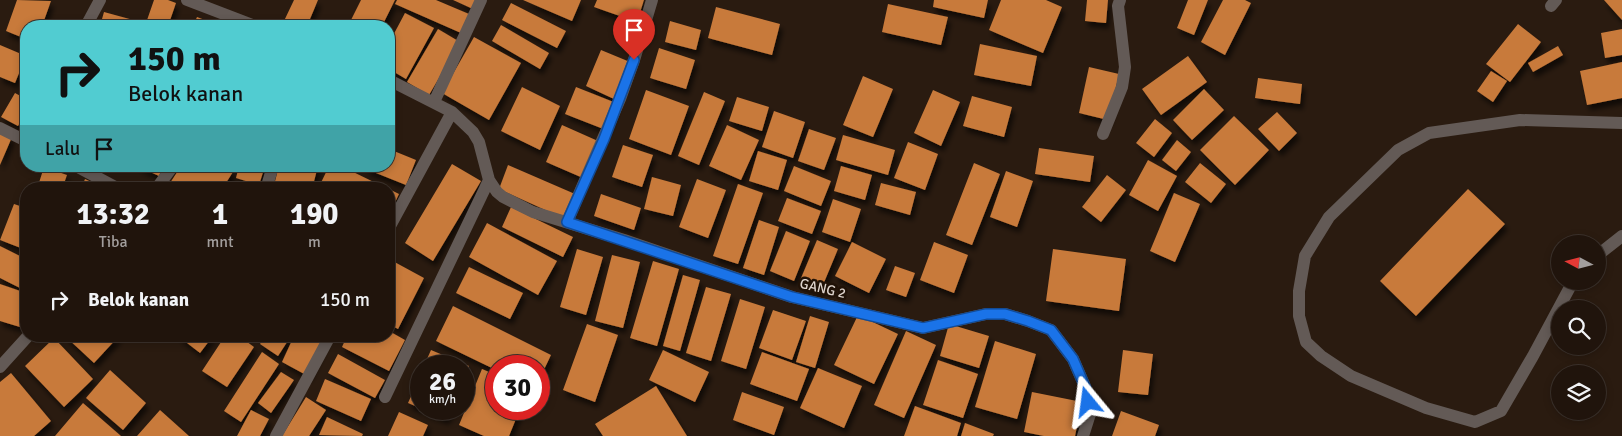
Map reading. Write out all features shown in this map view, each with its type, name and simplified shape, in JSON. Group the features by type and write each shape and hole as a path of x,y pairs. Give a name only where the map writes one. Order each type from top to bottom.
{"street":[{"path":"89,20 100,0"},
{"path":"187,0 240,20"},
{"path":"434,102 481,0"},
{"path":"567,222 620,99 652,0"},
{"path":"1103,134 1122,87 1125,67 1118,6 1120,0"},
{"path":"385,396 489,180 479,142 473,132 452,112 395,83"},
{"path":"395,217 452,112"},
{"path":"1568,290 1501,411 1475,422 1426,408 1351,376 1321,356 1306,342 1299,316 1299,291 1305,256 1329,217 1398,150 1429,133 1520,120 1622,123"},
{"path":"0,128 20,137"},
{"path":"87,172 106,182"},
{"name":"GANG 2","path":"489,180 503,198 533,212 792,297 923,328 986,314 1005,314 1051,330 1073,359 1086,389 1090,414 1083,436"},
{"path":"1606,249 1622,236"},
{"path":"0,367 23,342"},
{"path":"276,436 327,342"}],"building":[{"path":"17,0 51,1 44,20 20,20 20,37 6,31"},
{"path":"154,0 168,0 176,3 170,20 147,20"},
{"path":"294,0 318,0 310,20 284,20"},
{"path":"361,0 395,0 385,20 351,20"},
{"path":"397,0 436,0 469,14 461,33 395,4"},
{"path":"453,0 477,0 473,9"},
{"path":"523,0 581,0 572,21"},
{"path":"597,0 644,0 637,22 594,7"},
{"path":"934,0 988,0 984,18 933,7"},
{"path":"1001,0 1046,0 1062,7 1043,53 989,30"},
{"path":"1087,0 1108,0 1106,23 1085,21"},
{"path":"1188,0 1208,0 1194,35 1177,28"},
{"path":"1223,0 1245,0 1251,3 1225,55 1201,42"},
{"path":"1604,0 1622,0 1622,20"},
{"path":"511,3 566,31 557,48 502,20"},
{"path":"888,4 948,17 941,45 882,32"},
{"path":"716,7 780,24 772,55 708,38"},
{"path":"104,12 133,20 102,20"},
{"path":"405,13 434,28 406,79 395,73 395,32"},
{"path":"670,21 701,30 696,50 665,42"},
{"path":"1518,24 1541,42 1510,82 1486,64"},
{"path":"501,25 549,53 540,69 492,41"},
{"path":"438,29 460,42 429,95 407,82"},
{"path":"1622,29 1622,55 1605,58 1601,33"},
{"path":"474,37 521,63 489,120 442,93"},
{"path":"980,44 1037,56 1031,86 974,75"},
{"path":"0,45 20,53 20,71 15,83 0,77"},
{"path":"1558,46 1563,55 1533,72 1528,63"},
{"path":"659,48 695,60 686,89 650,78"},
{"path":"601,50 630,62 614,99 586,86"},
{"path":"1188,56 1207,82 1161,115 1142,89"},
{"path":"1622,62 1622,98 1587,105 1580,71"},
{"path":"1089,67 1119,74 1108,120 1079,113"},
{"path":"1491,71 1507,81 1493,102 1477,91"},
{"path":"863,76 893,89 873,137 843,125"},
{"path":"1258,78 1302,84 1300,104 1255,98"},
{"path":"522,87 560,106 540,150 501,131"},
{"path":"576,87 616,103 606,130 565,114"},
{"path":"1204,89 1224,110 1192,140 1173,120"},
{"path":"646,90 689,106 671,155 629,139"},
{"path":"933,90 960,102 941,146 914,133"},
{"path":"704,92 725,101 699,165 678,156"},
{"path":"15,93 20,96 20,122 18,126 1,117"},
{"path":"972,96 1012,107 1004,137 963,126"},
{"path":"737,97 769,107 762,131 729,121"},
{"path":"774,111 805,122 793,158 762,147"},
{"path":"1277,112 1297,133 1279,151 1258,129"},
{"path":"1234,116 1269,150 1235,185 1200,150"},
{"path":"1155,119 1172,133 1154,157 1136,143"},
{"path":"562,125 598,141 583,178 546,162"},
{"path":"727,125 759,140 741,180 709,166"},
{"path":"809,129 836,138 824,170 798,161"},
{"path":"0,132 12,137 0,165"},
{"path":"843,135 895,150 888,175 836,160"},
{"path":"1177,140 1191,152 1176,171 1162,160"},
{"path":"908,142 938,154 925,190 894,178"},
{"path":"623,145 653,155 642,187 612,177"},
{"path":"1039,148 1094,156 1090,182 1035,174"},
{"path":"395,151 416,160 406,185 374,172 395,172"},
{"path":"758,151 787,160 778,190 749,181"},
{"path":"1148,160 1177,176 1158,211 1129,195"},
{"path":"974,163 1000,174 972,245 946,235"},
{"path":"1200,163 1226,184 1211,203 1185,182"},
{"path":"452,164 481,181 433,261 405,243"},
{"path":"508,165 575,194 563,218 499,189"},
{"path":"794,166 831,181 821,206 784,191"},
{"path":"841,166 872,175 865,200 834,191"},
{"path":"1006,171 1033,181 1017,227 990,217"},
{"path":"42,172 58,172 67,175 64,182 39,182"},
{"path":"150,172 161,172 159,176"},
{"path":"177,172 233,172 227,182 171,182"},
{"path":"238,172 263,172 260,182 249,182 236,178"},
{"path":"277,172 316,172 314,182 275,182"},
{"path":"326,172 353,172 374,182 321,182"},
{"path":"1107,175 1126,190 1101,222 1082,207"},
{"path":"652,177 681,185 673,216 644,209"},
{"path":"697,179 726,190 708,238 679,227"},
{"path":"881,183 916,192 910,215 875,205"},
{"path":"738,184 763,193 738,264 713,256"},
{"path":"1468,189 1505,224 1416,316 1380,281"},
{"path":"395,192 399,194 395,202"},
{"path":"1174,193 1200,204 1175,262 1150,251"},
{"path":"601,194 641,208 634,230 594,216"},
{"path":"787,198 821,211 812,234 778,221"},
{"path":"833,199 861,209 850,242 822,232"},
{"path":"14,204 20,206 20,248 0,240"},
{"path":"511,207 573,237 563,257 502,227"},
{"path":"759,220 779,227 764,275 743,268"},
{"path":"487,223 557,261 538,295 469,257"},
{"path":"786,231 810,241 794,281 770,271"},
{"path":"817,240 838,249 820,292 799,283"},
{"path":"852,242 886,259 869,293 835,276"},
{"path":"934,242 968,255 954,293 920,280"},
{"path":"0,246 20,256 20,288 0,278"},
{"path":"577,249 603,257 586,315 560,307"},
{"path":"1053,249 1126,259 1119,311 1046,301"},
{"path":"612,255 640,262 623,328 595,321"},
{"path":"653,261 679,269 657,346 630,338"},
{"path":"395,262 424,278 398,329 395,327"},
{"path":"895,266 915,273 906,297 886,290"},
{"path":"469,267 523,293 510,319 456,293"},
{"path":"683,275 700,280 680,351 663,346"},
{"path":"0,284 20,291 20,327 0,321"},
{"path":"706,287 731,294 711,361 686,353"},
{"path":"740,299 765,307 746,369 721,361"},
{"path":"453,306 551,355 550,357 550,355 485,355 485,365 475,360 475,355 465,355 436,341"},
{"path":"773,310 806,321 792,360 759,348"},
{"path":"858,315 898,334 874,384 834,365"},
{"path":"810,316 829,322 815,368 796,362"},
{"path":"587,324 618,335 595,402 563,390"},
{"path":"949,324 989,336 979,368 940,356"},
{"path":"906,331 936,345 904,418 874,405"},
{"path":"395,334 405,340 389,371 342,347 344,342 395,342"},
{"path":"995,341 1036,354 1017,419 975,407"},
{"path":"50,342 58,342 93,379 64,407 25,366"},
{"path":"71,342 113,342 94,363"},
{"path":"186,342 208,342 200,353"},
{"path":"221,342 247,342 254,347 227,387 202,371"},
{"path":"261,342 287,342 278,356 260,344"},
{"path":"291,342 324,342 308,376 282,362"},
{"path":"431,350 443,355 429,355"},
{"path":"663,350 709,372 695,402 649,380"},
{"path":"1123,350 1153,354 1148,395 1118,392"},
{"path":"262,352 279,364 241,422 224,411"},
{"path":"762,352 809,369 797,401 750,384"},
{"path":"338,354 385,380 375,398 328,373"},
{"path":"938,360 978,374 963,418 923,405"},
{"path":"818,368 862,386 844,428 800,408"},
{"path":"482,369 485,370 485,420 516,420 509,436 484,436 459,425 461,420 475,420 475,386"},
{"path":"110,370 146,403 123,430 86,398"},
{"path":"281,372 294,380 271,413 258,403"},
{"path":"11,373 51,421 34,436 0,436 0,382"},
{"path":"325,379 371,399 361,421 316,401"},
{"path":"656,386 687,436 603,436 595,424"},
{"path":"742,392 784,407 774,435 733,420"},
{"path":"1032,392 1082,402 1075,436 1044,436 1024,432"},
{"path":"306,397 326,410 309,436 282,436"},
{"path":"83,403 121,436 55,436"},
{"path":"915,406 961,423 957,436 904,436"},
{"path":"160,410 189,436 137,436"},
{"path":"251,410 269,419 260,436 237,436"},
{"path":"1121,411 1159,425 1155,436 1112,436"},
{"path":"399,412 410,417 410,420 417,420 428,425 423,436 388,436"},
{"path":"327,417 363,434 362,436 319,435"},
{"path":"965,423 994,434 993,436 961,436"}],"route":[{"path":"634,60 604,139 567,222 792,297 923,328 986,314 1005,314 1028,321 1051,330 1073,359 1086,389 1088,402"}]}
